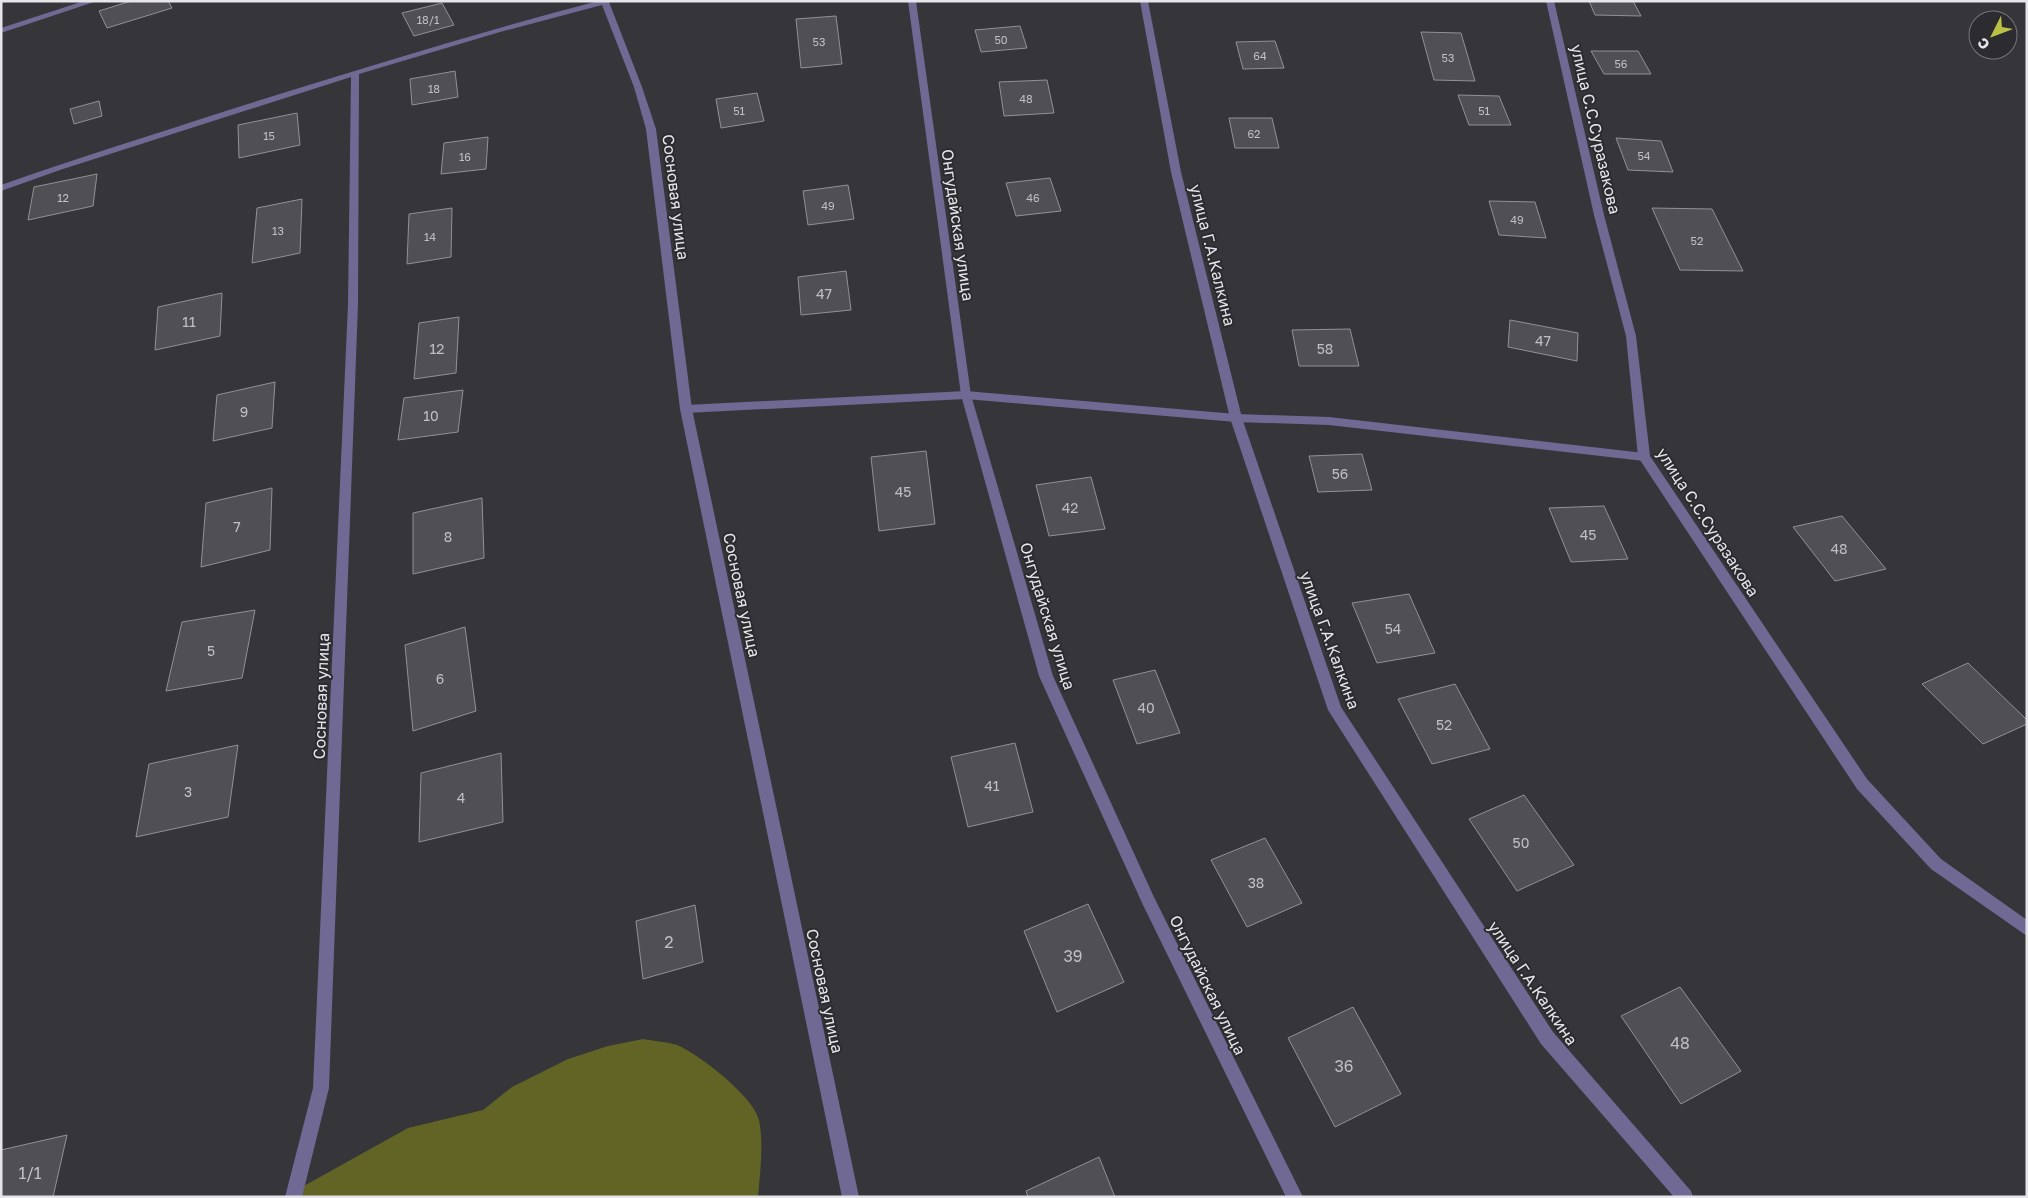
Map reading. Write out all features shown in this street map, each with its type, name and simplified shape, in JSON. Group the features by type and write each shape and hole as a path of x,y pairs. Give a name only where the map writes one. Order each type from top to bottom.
{"street":[{"path":"1,31 93,1"},
{"name":"Онгудайская улица","path":"912,1 966,394 1046,676 1148,900 1296,1197"},
{"name":"улица Г.А.Калкина","path":"1144,1 1176,172 1236,418 1335,710 1547,1038 1685,1197"},
{"name":"улица С.С.Суразакова","path":"1550,1 1599,215 1631,336 1644,457 1862,784 1936,864 2027,929"},
{"path":"1,188 57,168 497,30 605,2"},
{"name":"Сосновая улица","path":"605,2 638,87 651,129 686,409 851,1197"},
{"name":"Сосновая улица","path":"293,1197 321,1088 353,304 355,74"},
{"path":"686,409 966,394 1236,418 1329,421 1644,457"}],"shaded area":[{"path":"643,1039 677,1045 687,1050 724,1077 747,1100 759,1120 761,1158 758,1197 284,1197 408,1128 483,1110 512,1087 568,1059 608,1046"}],"building":[{"path":"131,1 168,1 172,8 107,28 99,11"},
{"path":"1589,1 1633,1 1641,16 1595,15"},
{"path":"442,3 454,25 414,36 402,13"},
{"path":"836,16 842,64 801,68 796,19"},
{"path":"1020,26 1027,48 981,52 975,30"},
{"path":"1421,32 1461,33 1475,81 1434,80"},
{"path":"1275,41 1284,68 1243,69 1236,42"},
{"path":"1591,51 1638,51 1651,74 1604,74"},
{"path":"455,71 458,97 412,105 410,79"},
{"path":"1047,80 1054,113 1004,116 999,82"},
{"path":"757,93 764,121 721,128 716,99"},
{"path":"1458,95 1499,96 1511,125 1469,125"},
{"path":"99,101 102,116 74,124 70,109"},
{"path":"297,113 300,145 239,158 238,125"},
{"path":"1229,118 1272,118 1279,148 1235,148"},
{"path":"488,137 486,169 441,174 444,143"},
{"path":"1616,138 1661,141 1673,172 1628,170"},
{"path":"97,174 93,206 28,220 34,187"},
{"path":"1050,178 1061,211 1016,216 1006,183"},
{"path":"848,185 854,219 808,225 803,191"},
{"path":"302,199 300,253 252,263 257,208"},
{"path":"1489,201 1535,202 1546,238 1499,235"},
{"path":"452,208 451,257 407,264 409,214"},
{"path":"1652,208 1712,209 1743,271 1680,270"},
{"path":"846,271 851,310 801,315 798,277"},
{"path":"222,293 220,336 155,350 158,307"},
{"path":"459,317 456,373 414,379 419,323"},
{"path":"1510,320 1578,333 1577,361 1508,347"},
{"path":"1350,329 1359,366 1299,366 1292,330"},
{"path":"275,382 272,428 213,441 217,395"},
{"path":"463,390 458,432 398,440 404,398"},
{"path":"926,451 935,524 879,531 871,457"},
{"path":"1362,454 1372,490 1318,492 1309,456"},
{"path":"1091,477 1105,529 1049,536 1036,485"},
{"path":"272,488 270,550 201,567 206,503"},
{"path":"482,498 484,558 413,574 413,513"},
{"path":"1604,506 1628,559 1571,562 1549,508"},
{"path":"1842,516 1886,569 1835,581 1793,527"},
{"path":"1409,594 1435,653 1377,663 1352,603"},
{"path":"255,610 242,678 166,691 182,622"},
{"path":"465,627 476,711 413,731 405,645"},
{"path":"1968,663 2027,720 2027,724 1983,744 1922,684"},
{"path":"1155,670 1180,733 1137,744 1113,680"},
{"path":"1455,684 1490,749 1432,764 1398,699"},
{"path":"1015,743 1033,812 968,827 951,757"},
{"path":"238,745 228,817 136,837 149,764"},
{"path":"501,753 503,822 419,842 421,773"},
{"path":"1524,795 1574,865 1517,891 1469,819"},
{"path":"1265,838 1302,903 1247,927 1211,860"},
{"path":"1088,904 1124,982 1057,1012 1024,931"},
{"path":"695,905 703,962 643,979 636,921"},
{"path":"1680,987 1741,1071 1681,1104 1621,1016"},
{"path":"1353,1007 1401,1094 1335,1127 1288,1038"},
{"path":"67,1135 53,1197 1,1197 1,1150"},
{"path":"1099,1157 1115,1197 1028,1197 1026,1191"}]}
